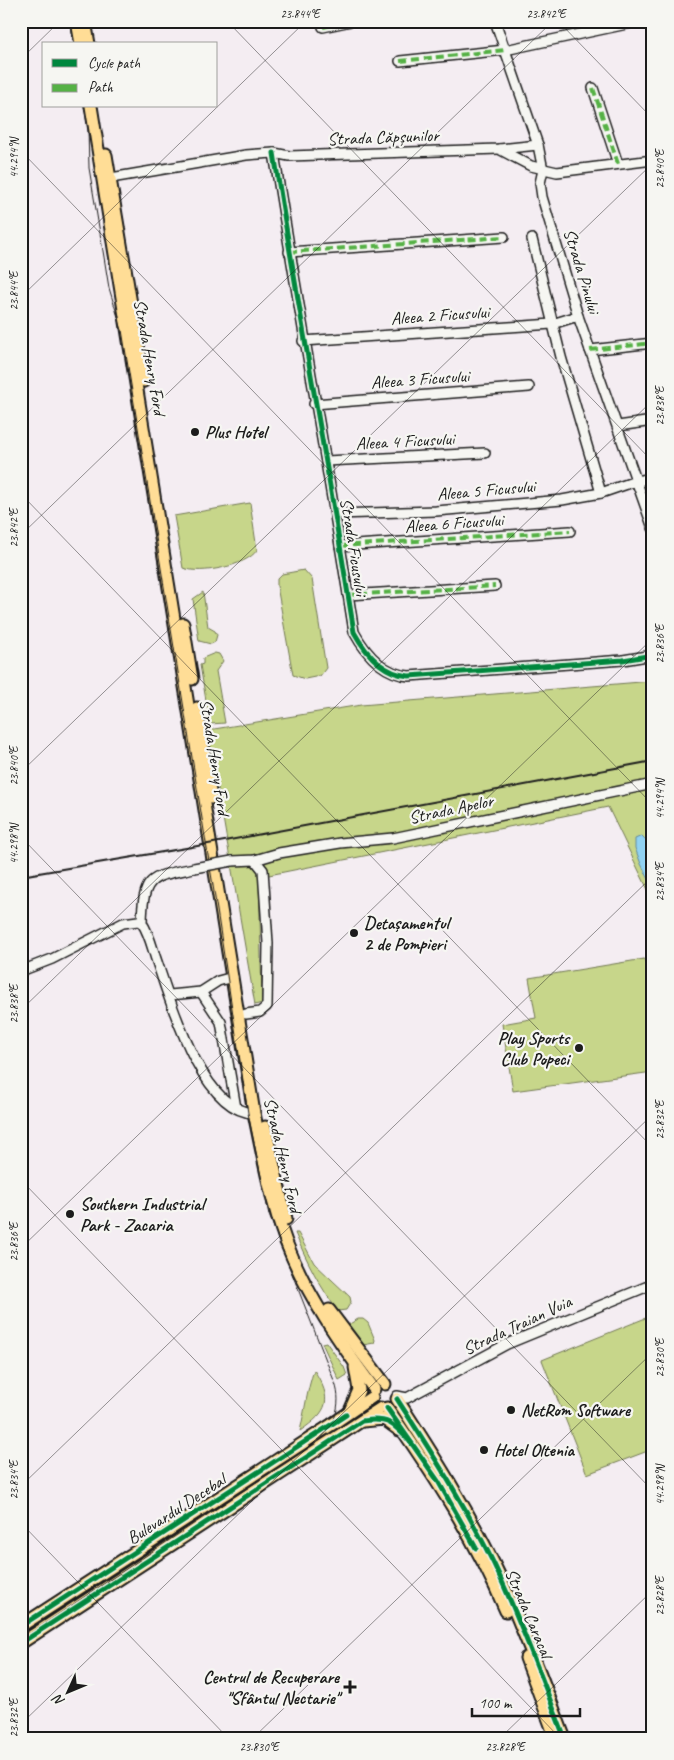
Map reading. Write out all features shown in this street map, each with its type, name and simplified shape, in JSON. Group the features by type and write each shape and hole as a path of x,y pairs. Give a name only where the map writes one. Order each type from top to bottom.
{"main road":[{"path":"77,21 81,42"},
{"path":"85,21 89,42"},
{"name":"Strada Henry Ford","path":"91,108 254,1113 270,1188 286,1241 315,1302 352,1358 377,1390"},
{"name":"Strada Henry Ford","path":"99,108 262,1113 274,1171 294,1244 304,1268 377,1390"},
{"path":"346,1415 357,1398 360,1384 352,1358"},
{"name":"Strada Caracal","path":"556,1739 516,1634 483,1562 438,1481 384,1408 374,1404 377,1390 394,1388 397,1398 454,1490 488,1553 523,1630 565,1739"},
{"name":"Bulevardul Decebal","path":"21,1626 346,1415 377,1390"},
{"name":"Bulevardul Decebal","path":"21,1643 397,1398"},
{"path":"362,1421 384,1419 394,1425 412,1444"}],"street":[{"path":"323,28 351,21"},
{"name":"Strada Pinului","path":"495,21 538,145 543,170 540,183 542,197 578,316 636,481 651,516 653,528"},
{"path":"400,61 504,50 641,21"},
{"path":"593,88 618,164"},
{"path":"499,149 538,145"},
{"name":"Strada Căpșunilor","path":"111,178 246,155 274,153 289,156 499,149 531,166 557,172 653,160"},
{"name":"Strada Ficusului","path":"274,153 303,341 336,514 354,632 363,647 374,660 397,675 623,660 653,655"},
{"path":"289,252 504,238"},
{"path":"532,239 552,324 601,493"},
{"name":"Aleea 2 Ficusului","path":"303,341 552,324 578,316"},
{"path":"590,350 653,343"},
{"name":"Aleea 3 Ficusului","path":"314,404 529,387"},
{"path":"618,426 653,421"},
{"name":"Aleea 4 Ficusului","path":"326,461 485,453"},
{"name":"Aleea 5 Ficusului","path":"336,514 436,511 562,500 601,493 636,481 653,478"},
{"name":"Aleea 6 Ficusului","path":"340,546 570,531"},
{"path":"348,595 495,586"},
{"name":"Strada Apelor","path":"142,923 144,894 150,882 163,875 232,861 255,860 279,853 414,834 653,784"},
{"path":"246,1014 260,1012 267,1006 268,943 262,870 255,860"},
{"path":"21,971 52,959 123,923 138,921 142,923 170,995 176,1020 190,1050 225,1102 236,1108 254,1113"},
{"path":"170,995 201,992 218,981 233,977"},
{"path":"201,992 221,1022 236,1108"},
{"name":"Strada Traian Vuia","path":"397,1398 406,1398 523,1337 653,1284"}],"green space":[{"path":"250,503 257,550 252,556 244,561 223,568 191,570 183,568 174,516"},
{"path":"304,570 312,579 326,668 320,676 305,679 293,675 277,586 277,579 282,574"},
{"path":"203,592 208,627 215,631 217,635 215,642 211,644 199,641 193,599"},
{"path":"215,653 219,654 223,661 216,671 225,723 210,724 200,665 203,664 203,658"},
{"path":"653,681 653,900 608,807 259,877 262,1003 255,1005 208,730 361,705"},
{"name":"Play Sports Club Popeci","path":"644,959 653,980 653,1072 513,1091 502,1024 536,1018 529,978"},
{"path":"295,1233 298,1233 314,1263 350,1297 351,1302 346,1310 338,1311 331,1302 314,1273"},
{"path":"653,1315 653,1449 587,1474 542,1360"},
{"path":"358,1319 363,1319 368,1323 375,1340 374,1343 363,1345 348,1325"},
{"path":"326,1342 344,1367 347,1375 339,1380 322,1343"},
{"path":"314,1370 324,1389 325,1404 317,1417 300,1431 308,1393"}],"water":[{"path":"642,836 653,847 653,887 635,848 635,839"}],"tram line":[{"path":"70,21 74,42"},
{"path":"21,1639 315,1443 332,1424 338,1400 335,1383 269,1215 248,1113 217,910 122,330 109,288 89,168 88,129 84,108"}],"railway":[{"path":"21,876 192,847 653,761"}],"marked path":[{"path":"323,27 351,21"},
{"path":"400,61 505,50"},
{"path":"593,88 618,164"},
{"path":"289,252 504,237"},
{"path":"590,350 653,343"},
{"path":"340,546 570,531"},
{"path":"348,595 495,586"}],"cycle path":[{"path":"274,153 354,632 364,648 383,667 409,676 623,660 653,655"},
{"path":"397,1399 452,1486 489,1554 534,1657 565,1739"},
{"path":"387,1408 438,1481 476,1548"},
{"path":"21,1626 346,1415"},
{"path":"21,1643 362,1421 385,1421 400,1431 412,1444"}],"place":[{"name":"Plus Hotel","path":"195,432"},
{"name":"Detașamentul 2 de Pompieri","path":"354,933"},
{"name":"Play Sports Club Popeci","path":"579,1048"},
{"name":"Southern Industrial Park - Zacaria","path":"70,1214"},
{"name":"NetRom Software","path":"511,1410"},
{"name":"Hotel Oltenia","path":"484,1450"},
{"name":"Centrul de Recuperare \"Sfântul Nectarie\"","path":"350,1687"}]}
